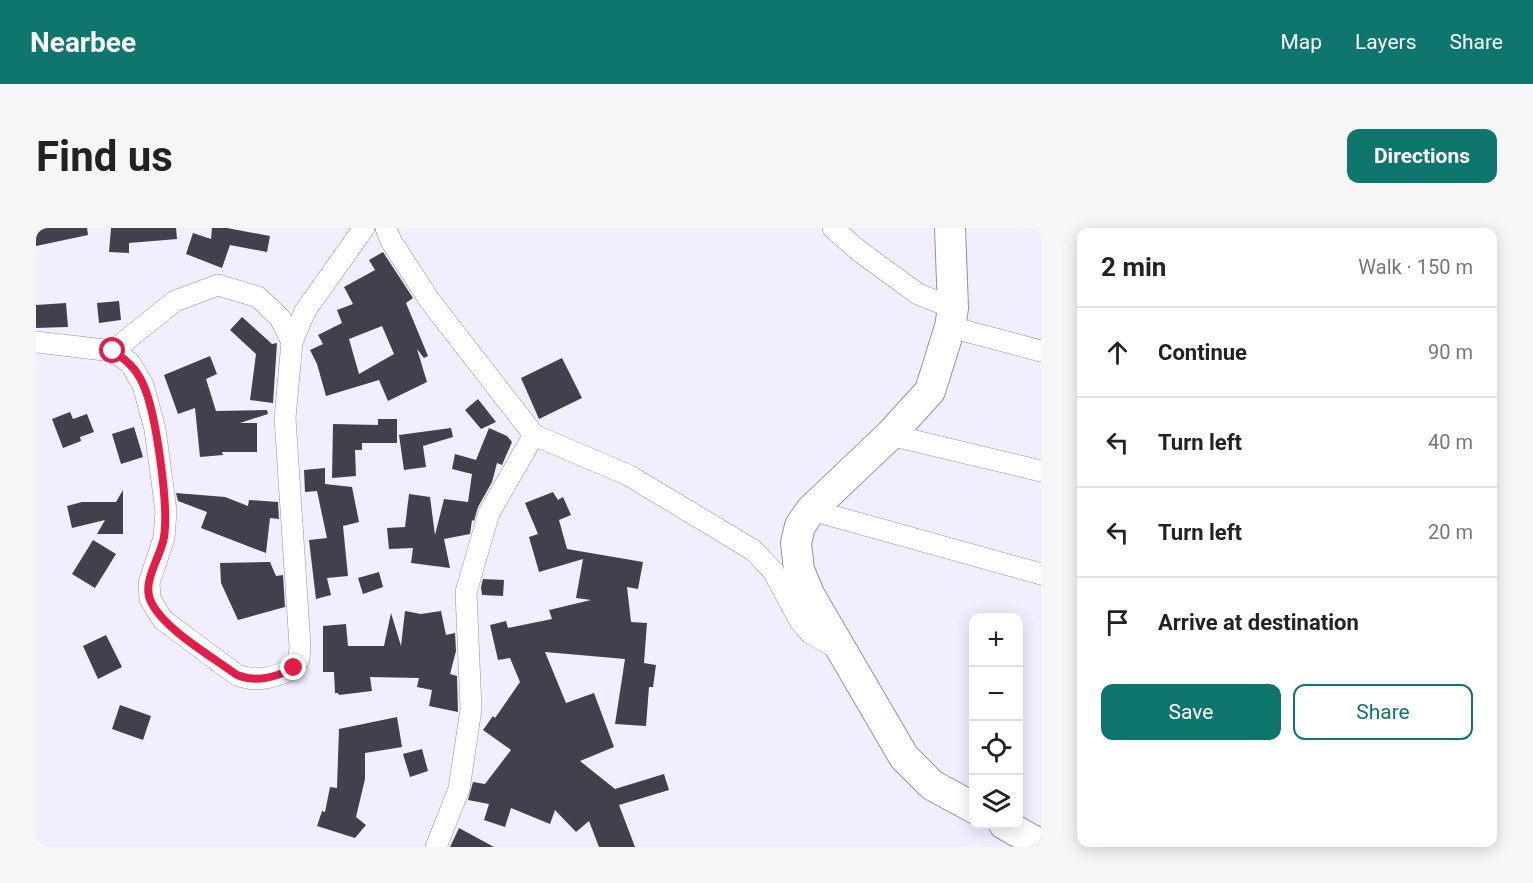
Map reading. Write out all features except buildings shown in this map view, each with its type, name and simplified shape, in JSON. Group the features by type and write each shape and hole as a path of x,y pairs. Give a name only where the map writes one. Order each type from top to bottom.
{"street":[{"path":"36,342 113,351 130,363 143,385 155,429 166,511 164,538 149,583 150,599 162,620 237,675 248,680 283,674 294,668 299,659 285,418 292,342 305,311 363,228"},
{"path":"386,228 391,241 430,301 534,435 628,475 753,550 772,571 800,621 810,633 845,652"},
{"path":"833,228 859,251 952,318 1041,351"},
{"path":"950,228 952,318 930,391 890,435 811,510 800,526 796,543 799,570 810,596 845,652 904,757 932,785 969,805"},
{"path":"113,351 175,301 218,285 258,297 280,318 292,342"},
{"path":"436,847 459,789 471,709 466,592 489,513 534,435"},
{"path":"890,435 1041,471"},
{"path":"811,510 1041,574"},
{"path":"1011,829 1041,845"}],"route":[{"path":"113,351 130,363 143,385 155,429 166,511 164,538 149,583 150,599 162,620 237,675 248,680 264,679 283,674 294,668"}]}
